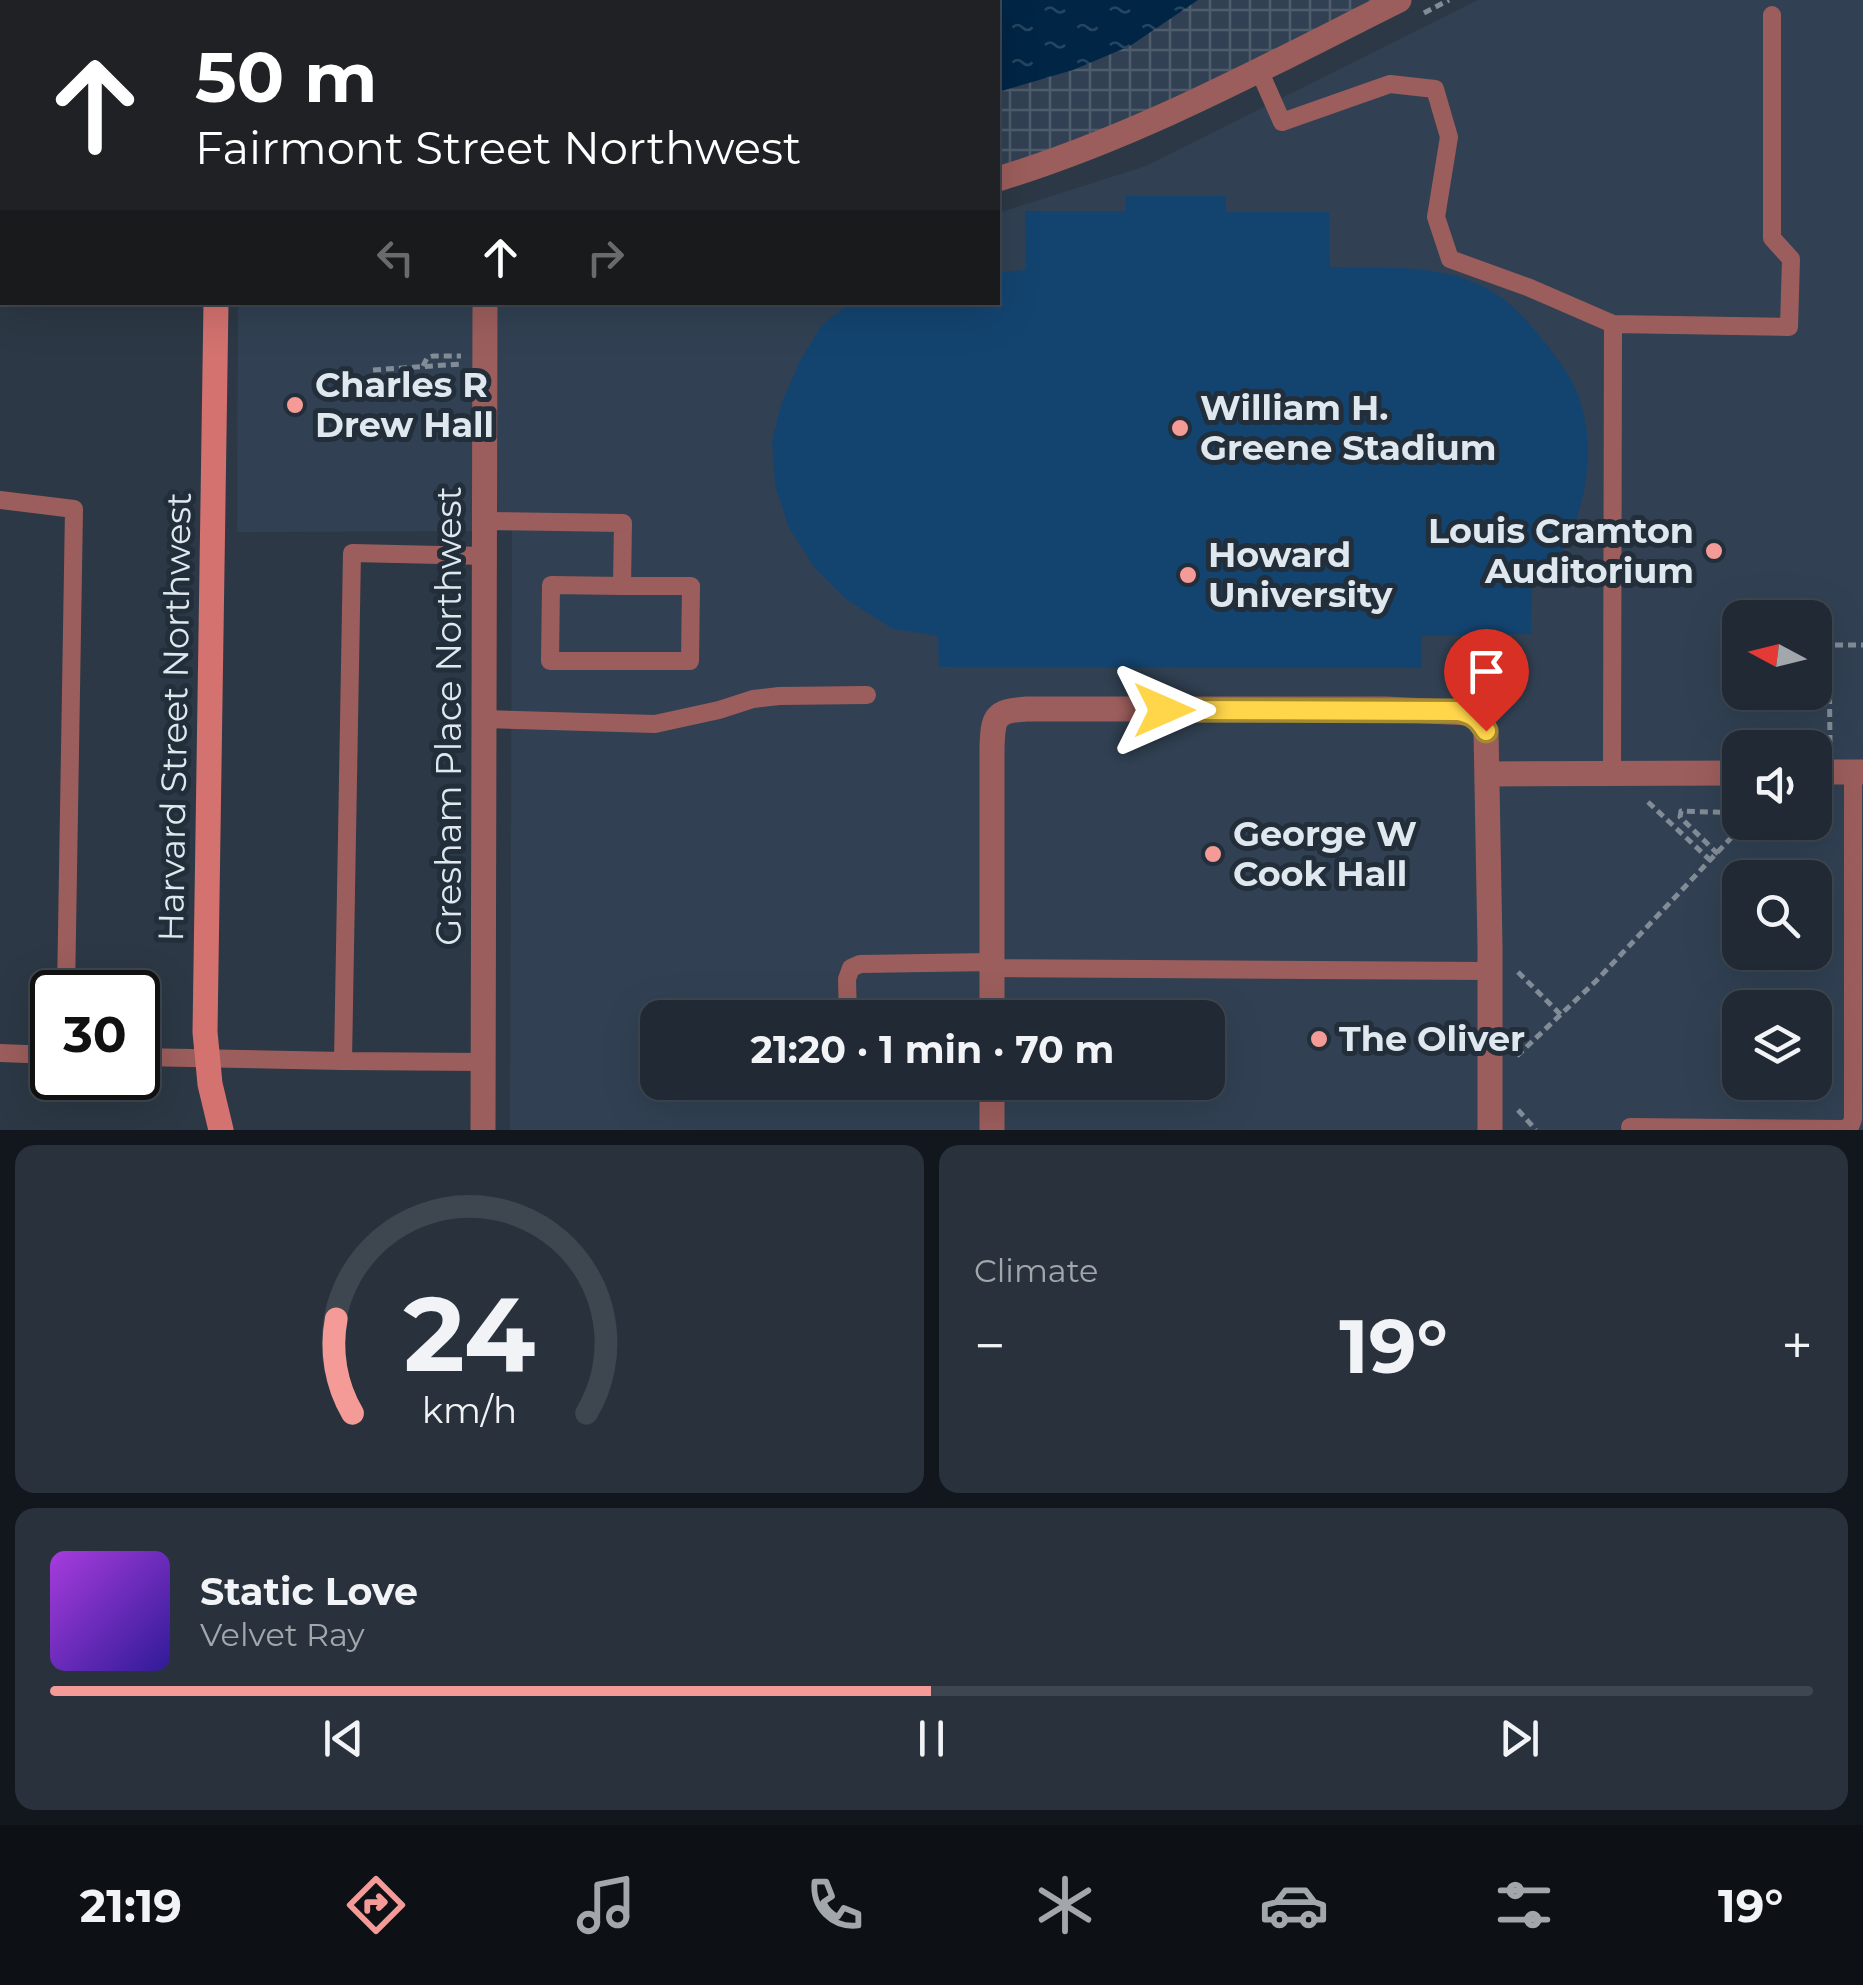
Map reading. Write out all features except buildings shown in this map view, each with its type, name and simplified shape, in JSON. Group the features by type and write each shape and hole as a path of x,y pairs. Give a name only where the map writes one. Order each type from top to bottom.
{"main road":[{"name":"Harvard Street Northwest","path":"216,305 206,1059 220,1130"}],"street":[{"path":"1000,178 1140,128 1398,0"},
{"name":"Gresham Place Northwest","path":"483,1130 486,305"},
{"path":"992,1000 992,728 998,715 1006,710 1386,709 1470,713 1486,731 1499,967 1490,1130"},
{"path":"1832,772 1858,772"},
{"path":"1487,774 1722,773"},
{"path":"992,1100 992,1130"}],"lane":[{"path":"1260,70 1282,122 1390,84 1435,90 1450,137 1436,218 1450,259 1613,324 1788,327 1791,259 1772,238 1772,15"},
{"path":"1612,773 1613,324"},
{"path":"0,500 74,510 66,970"},
{"path":"485,520 623,523 622,586"},
{"path":"343,1061 352,553 485,556"},
{"path":"551,585 622,586 692,586 690,661 550,660 551,585"},
{"path":"484,719 656,724 779,696 867,695"},
{"path":"1630,1127 1850,1127 1858,772"},
{"path":"848,1000 847,979 852,968 860,964 1499,967"},
{"path":"0,1053 30,1054"},
{"path":"160,1058 484,1062"}],"path":[{"path":"423,366 433,356 464,356"},
{"path":"374,370 464,364"},
{"path":"1830,730 1829,645 1863,645"},
{"path":"1642,797 1711,861"},
{"path":"1718,854 1680,817 1681,811 1722,812"},
{"path":"1510,1062 1562,1015 1730,840"},
{"path":"1499,967 1562,1015"},
{"path":"1518,1110 1536,1130"}],"shaded area":[{"path":"1000,0 1390,0 1140,128 1000,175"},
{"name":"Howard University","path":"1478,0 1863,0 1863,1130 510,1130 512,531 237,532 238,305 1000,305 1000,212 1146,166"},
{"name":"William H. Greene Stadium","path":"1125,196 1226,196 1226,212 1329,212 1330,267 1414,269 1454,276 1493,292 1526,321 1573,384 1582,406 1588,453 1582,501 1565,546 1532,588 1531,634 1422,636 1421,668 939,667 938,636 893,629 846,599 815,568 789,528 775,485 772,441 782,402 822,325 848,305 1000,305 1000,272 1026,270 1025,211 1126,211"}],"water":[{"path":"1000,0 1198,0 1130,46 1073,70 1000,91"}],"place":[{"name":"Charles R Drew Hall","path":"295,405"},
{"name":"William H. Greene Stadium","path":"1180,428"},
{"name":"Louis Cramton Auditorium","path":"1714,551"},
{"name":"Howard University","path":"1188,575"},
{"name":"George W Cook Hall","path":"1213,854"},
{"name":"The Oliver","path":"1319,1039"}],"route":[{"path":"1164,710 1458,711 1480,720 1486,731"}]}
